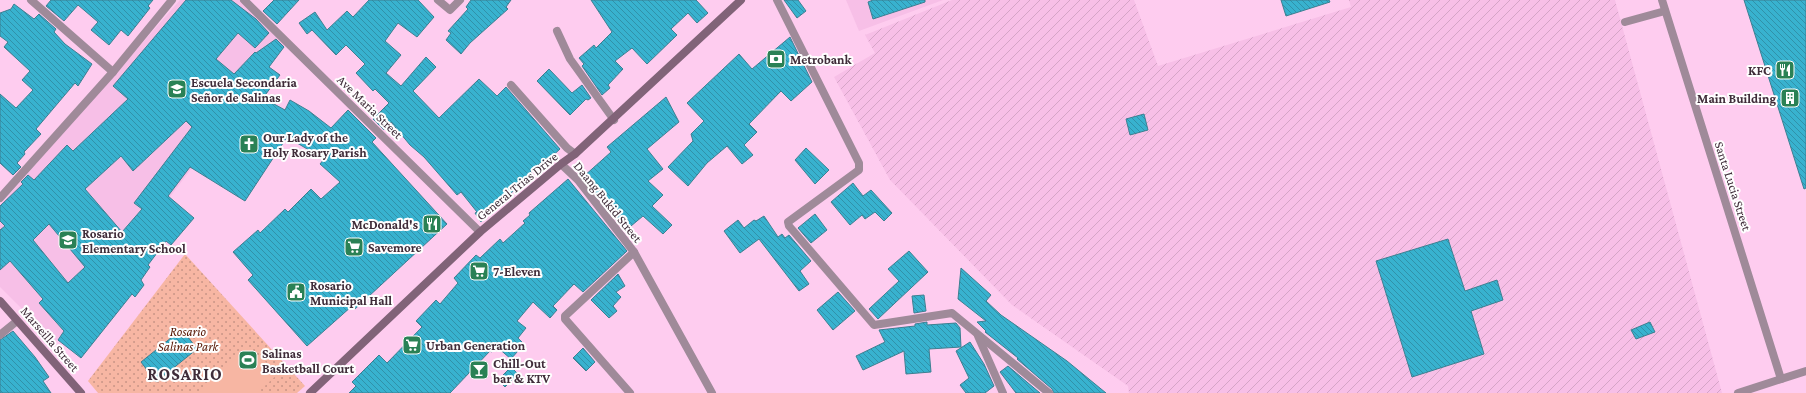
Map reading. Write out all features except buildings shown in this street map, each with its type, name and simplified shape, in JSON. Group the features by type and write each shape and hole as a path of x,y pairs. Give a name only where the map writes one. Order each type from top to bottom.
{"main road":[{"name":"General Trias Drive","path":"310,393 480,232 561,164 576,154 741,0"},
{"name":"Marseilla Street","path":"0,301 81,393"}],"street":[{"path":"30,0 113,72"},
{"path":"0,198 113,72 172,0"},
{"name":"Ave Maria Street","path":"244,0 480,232"},
{"path":"438,0 450,10 460,0"},
{"path":"777,0 859,162 860,167 859,170 788,222 788,224 874,325 952,313 1049,393"},
{"name":"Santa Lucia Street","path":"1662,0 1781,379"},
{"path":"1625,22 1665,10"},
{"path":"557,31 570,60 614,120"},
{"path":"511,85 567,148 576,154"},
{"name":"Daang Bukid Street","path":"561,164 578,180 634,252 565,316 565,319 630,393"},
{"path":"634,252 712,393"},
{"path":"0,336 18,321"},
{"path":"977,333 1003,393"},
{"path":"1738,393 1806,371"}],"shaded area":[{"path":"180,0 239,0 287,42 145,230 100,284 55,342 0,287 0,205"},
{"path":"846,0 943,0 859,31"},
{"path":"952,0 1134,0 1158,66 1351,7 1349,0 1615,0 1722,393 1129,393 1128,386 1012,305 890,180 834,77 875,53 865,35"}],"green space":[{"name":"Rosario Salinas Park","path":"185,254 305,386 297,393 98,393 88,381"},
{"name":"Salinas Basketball Court","path":"246,348 280,372 257,393 199,393"}],"place":[{"name":"Metrobank","path":"776,59"},
{"name":"KFC","path":"1785,70"},
{"name":"Escuela Secondaria Señor de Salinas","path":"177,89"},
{"name":"Main Building","path":"1790,98"},
{"name":"Our Lady of the Holy Rosary Parish","path":"249,144"},
{"name":"McDonald's","path":"432,224"},
{"name":"Rosario Elementary School","path":"68,240"},
{"name":"Savemore","path":"354,247"},
{"name":"7-Eleven","path":"479,271"},
{"name":"Rosario Municipal Hall","path":"296,292"},
{"name":"Urban Generation","path":"412,345"},
{"name":"Salinas Basketball Court","path":"248,360"},
{"name":"Chill-Out bar & KTV","path":"479,370"}],"district":[{"name":"ROSARIO","path":"185,374"}]}
